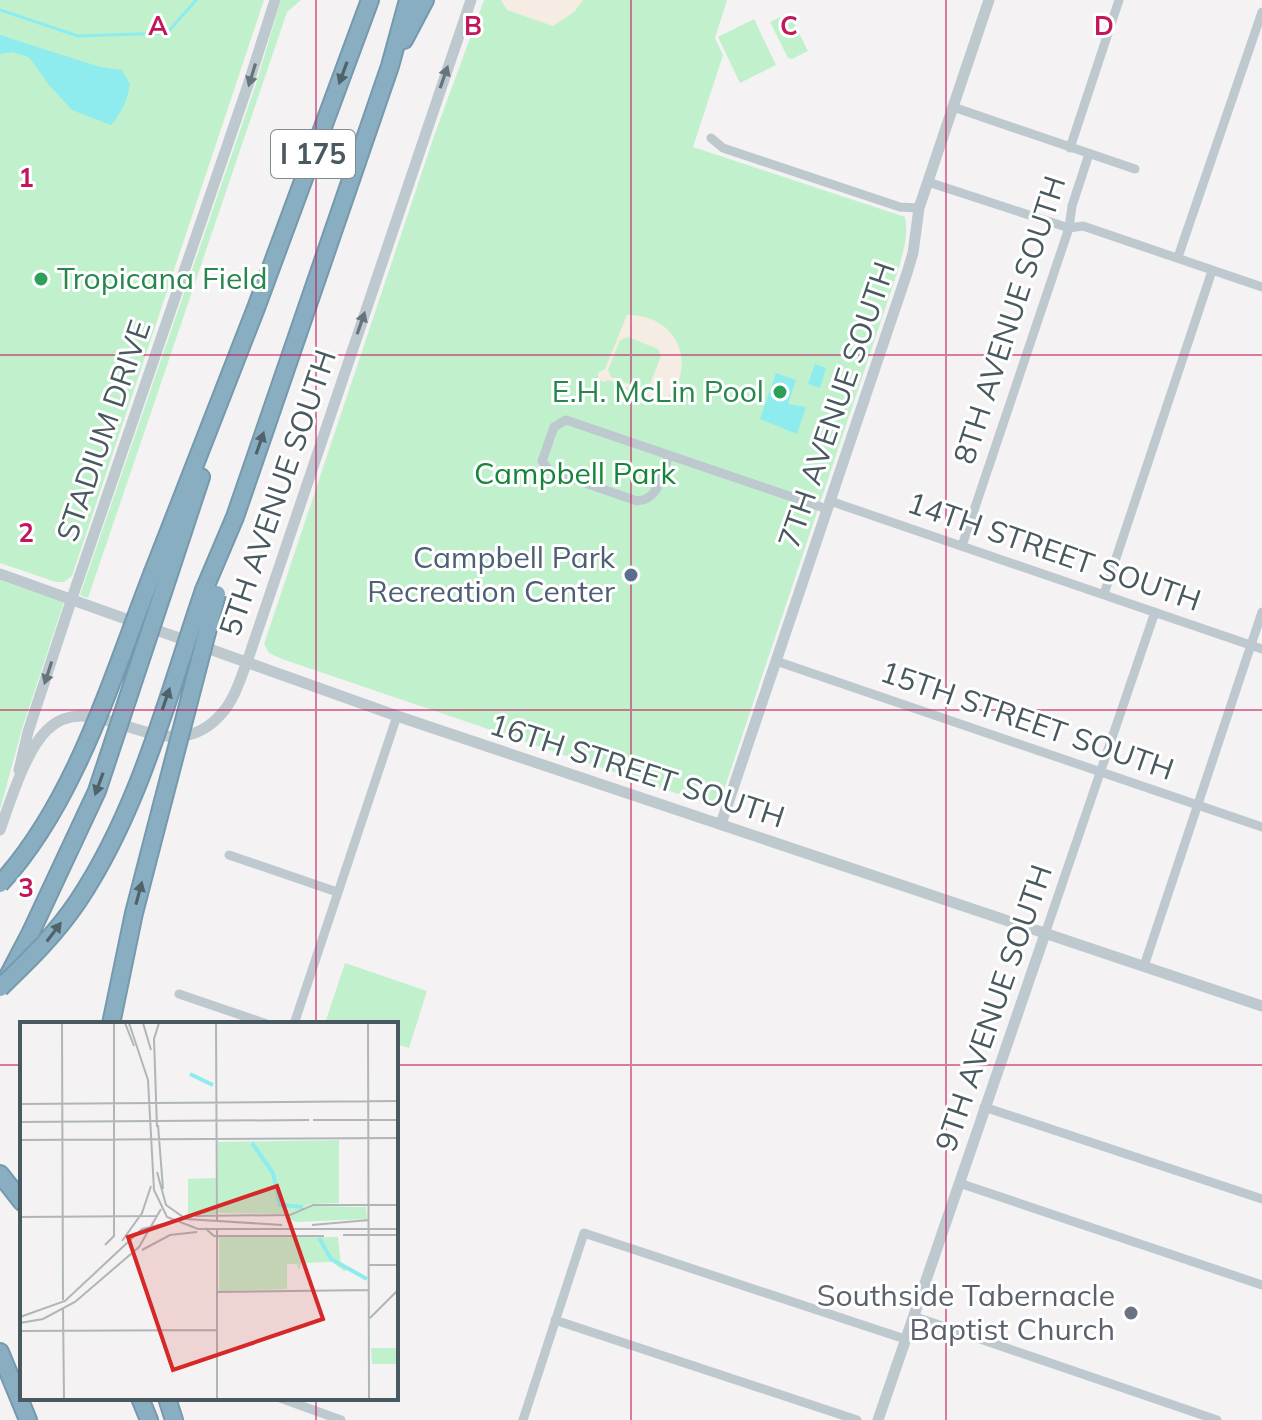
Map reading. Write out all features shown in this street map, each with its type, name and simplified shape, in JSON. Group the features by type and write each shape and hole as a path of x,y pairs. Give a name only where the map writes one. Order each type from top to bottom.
{"highway":[{"name":"I 175","path":"160,574 370,0"},
{"name":"I 175","path":"210,592 390,66 408,0"},
{"path":"390,66 425,0"},
{"path":"0,884 42,826 66,783 160,574"},
{"path":"0,990 31,932 97,791 160,574"},
{"path":"0,990 46,943 77,903 105,857 132,800 210,592"},
{"path":"111,1022 210,592"},
{"path":"0,1174 20,1199"},
{"path":"0,1352 28,1420"},
{"path":"141,1400 149,1420"},
{"path":"168,1400 174,1420"}],"street":[{"name":"STADIUM DRIVE","path":"14,788 28,732 72,598 275,0"},
{"name":"5TH AVENUE SOUTH","path":"0,830 14,788 40,739 63,718 89,714 163,736 195,732 208,726 225,711 247,662 471,0"},
{"name":"7TH AVENUE SOUTH","path":"721,824 910,263 919,208 989,0"},
{"name":"8TH AVENUE SOUTH","path":"1070,148 1119,0"},
{"path":"1178,257 1262,12"},
{"path":"953,107 1135,169"},
{"path":"711,138 723,148 749,157 900,207 919,208"},
{"name":"8TH AVENUE SOUTH","path":"962,546 1069,228 1072,206 1089,154"},
{"path":"928,182 1069,228 1083,226 1262,287"},
{"path":"1104,594 1212,271"},
{"name":"14TH STREET SOUTH","path":"669,455 654,495 648,501 637,501 550,471 542,461 554,427 566,420 962,546 1262,649"},
{"name":"16TH STREET SOUTH","path":"0,574 397,716 1262,1006"},
{"name":"9TH AVENUE SOUTH","path":"878,1420 1155,612"},
{"path":"1144,966 1262,612"},
{"name":"15TH STREET SOUTH","path":"776,661 1262,827"},
{"path":"295,1022 397,716"},
{"path":"229,855 337,892"},
{"path":"179,994 261,1022"},
{"path":"984,1107 1262,1199"},
{"path":"959,1183 1262,1285"},
{"path":"523,1420 584,1233 905,1339"},
{"path":"913,1316 1217,1420"},
{"path":"555,1320 857,1420"},
{"path":"286,1400 341,1420"}],"green space":[{"path":"0,0 264,0 72,576 64,582 0,563"},
{"path":"281,0 301,0 287,12 88,598 80,595 255,87"},
{"name":"Campbell Park","path":"484,0 727,0 715,38 723,55 693,147 905,217 906,237 898,270 721,799 713,803 705,803 282,659 269,653 264,644 434,136"},
{"path":"789,13 808,51 792,59 788,58 770,22"},
{"path":"754,19 776,65 740,83 718,37"},
{"path":"0,580 64,602 22,729 0,810"},
{"path":"345,963 427,991 409,1048 398,1045 398,1022 326,1020"}],"sand":[{"path":"501,0 583,0 574,12 553,26 507,10"},
{"path":"627,315 645,317 659,323 671,333 682,359 681,374 664,402 609,380 603,382 598,379 598,373 605,369","holes":["628,337 658,349 661,356 649,386 641,389 611,377 608,370 620,340"]}],"water":[{"path":"0,35 100,67 122,70 130,84 124,106 115,120 111,125 72,110 29,57 12,52 0,54"},
{"path":"815,364 826,368 820,388 808,384"},
{"name":"E.H. McLin Pool","path":"776,373 796,380 788,404 806,407 797,434 760,419"}],"waterway":[{"path":"0,10 78,36 167,33 196,0"}],"place":[{"name":"Tropicana Field","path":"41,279"},
{"name":"E.H. McLin Pool","path":"780,392"},
{"name":"Campbell Park Recreation Center","path":"631,575"},
{"name":"Southside Tabernacle Baptist Church","path":"1131,1313"}]}
